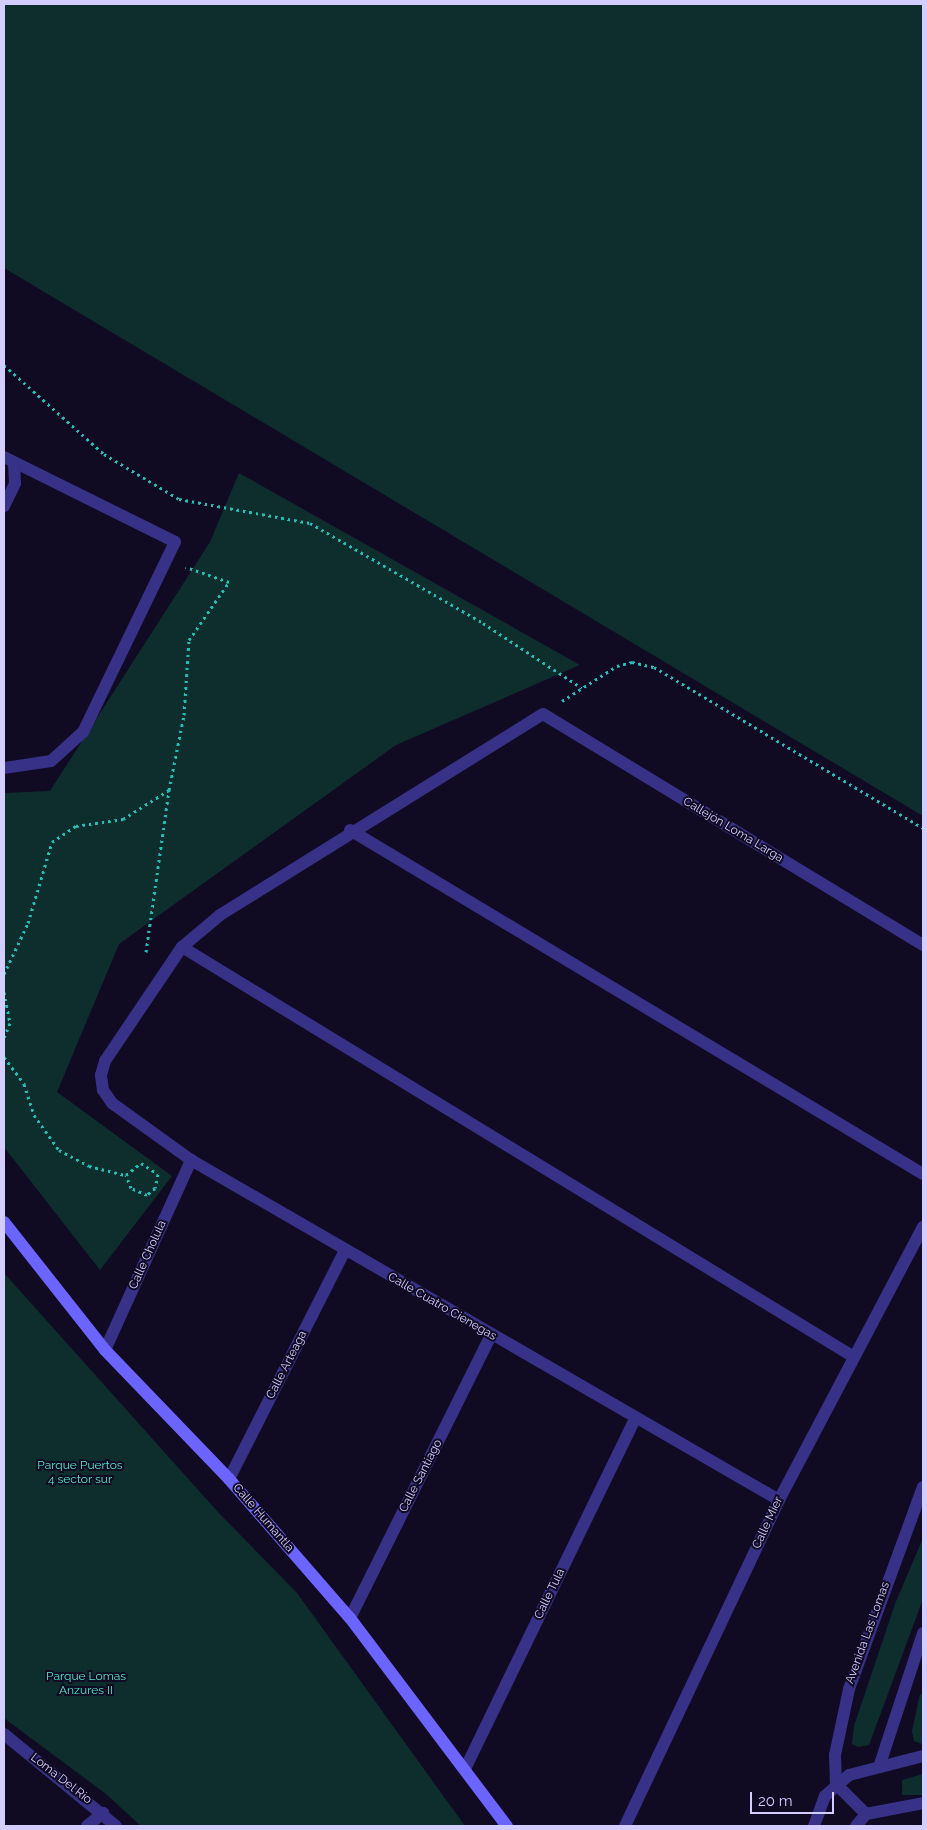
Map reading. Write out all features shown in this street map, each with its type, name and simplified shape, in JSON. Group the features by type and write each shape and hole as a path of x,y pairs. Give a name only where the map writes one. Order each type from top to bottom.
{"street":[{"path":"4,457 14,466 175,542 164,560 82,732 51,760 4,768"},
{"path":"4,506 15,483 14,466"},
{"path":"543,714 350,830 220,915 182,946 852,1356"},
{"name":"Callejón Loma Larga","path":"543,714 923,945"},
{"path":"350,830 923,1174"},
{"name":"Calle Cuatro Cienegas","path":"182,946 106,1061 103,1090 112,1103 191,1160 635,1419 779,1500"},
{"name":"Calle Cholula","path":"105,1350 191,1160"},
{"name":"Calle Humantla","path":"4,1222 105,1350 229,1479 350,1618 507,1826"},
{"name":"Calle Mier","path":"625,1826 779,1500 852,1356 923,1227"},
{"name":"Calle Arteaga","path":"229,1479 345,1250"},
{"name":"Calle Santiago","path":"350,1618 491,1335"},
{"name":"Calle Tula","path":"465,1769 635,1419"},
{"name":"Avenida Las Lomas","path":"836,1784 834,1755 849,1688 923,1487"},
{"path":"880,1764 923,1633"},
{"name":"Loma Del Rio","path":"4,1734 103,1813 116,1826"},
{"path":"814,1826 825,1796 836,1784 880,1764 923,1756"},
{"path":"836,1784 866,1814"},
{"path":"856,1826 866,1814 923,1803"},
{"path":"87,1826 103,1813"},
{"path":"99,1826 103,1813"}],"path":[{"path":"4,364 104,454 179,498 310,523 483,623 582,688"},
{"path":"146,952 169,790 184,715 189,640 229,582 164,560"},
{"path":"543,714 617,666 632,662 654,666 923,828"},
{"path":"4,974 28,923 52,842 76,826 123,819 169,790"},
{"path":"4,992 10,1023 4,1038"},
{"path":"4,1057 24,1084 34,1116 59,1150 89,1166 126,1175"},
{"path":"141,1163 158,1174 155,1188 147,1196 131,1188 126,1175 141,1163"}],"green space":[{"path":"4,4 923,4 923,816 4,268"},
{"path":"239,473 580,665 396,745 119,944 57,1092 172,1176 100,1270 4,1147 4,793 50,791 210,542"},
{"name":"Parque Puertos 4 sector sur","path":"4,1273 217,1511 297,1593 465,1826 141,1826 106,1794 4,1718"},
{"path":"923,1538 923,1599 869,1745 858,1747 852,1744 854,1726 895,1604"},
{"path":"920,1694 923,1695 922,1744 914,1741 912,1731"},
{"path":"923,1774 923,1795 902,1795 902,1780"}],"park label":[{"name":"Parque Lomas Anzures II","path":"86,1684"}]}
